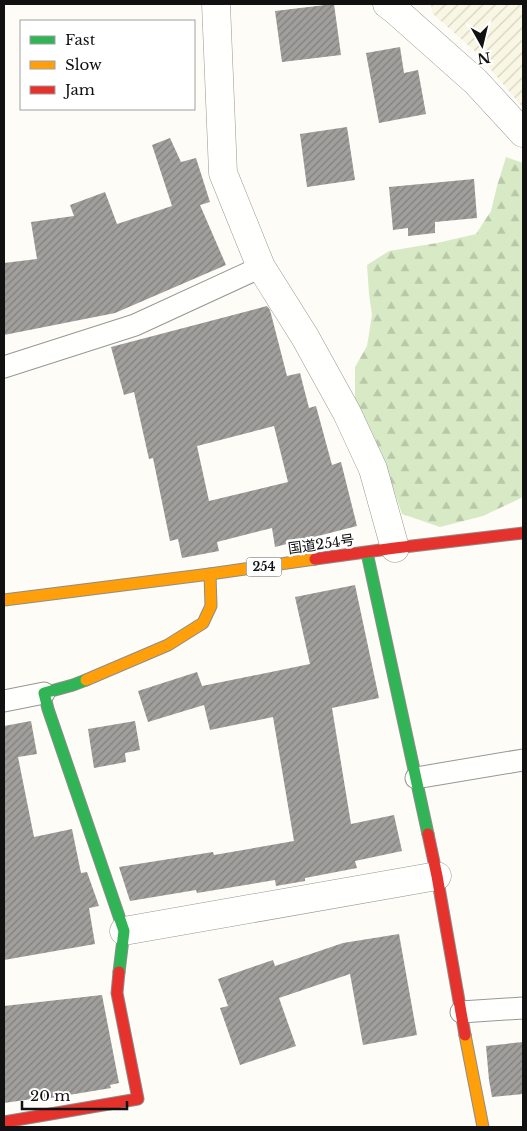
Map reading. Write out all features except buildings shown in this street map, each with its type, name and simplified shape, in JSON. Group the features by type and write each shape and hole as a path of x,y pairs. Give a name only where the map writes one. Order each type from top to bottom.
{"main road":[{"name":"国道254号","path":"4,600 523,532"},
{"path":"367,553 437,876 483,1127"},
{"path":"4,1122 138,1100 118,993 124,931 44,693 73,684 168,645 203,623 211,606 210,574"}],"street":[{"path":"216,4 223,173 262,267 305,337 347,413 373,469 395,548"},
{"path":"387,4 476,82 523,132"},
{"path":"124,931 437,876"}],"lane":[{"path":"4,367 135,325 262,267"},
{"path":"4,701 44,693"},
{"path":"416,778 523,760"},
{"path":"461,1012 523,1008"}],"shaded area":[{"path":"431,4 523,4 523,108 478,54 432,13"}],"green space":[{"path":"506,157 523,163 523,497 483,516 440,527 402,514 384,462 355,405 355,367 367,346 372,315 367,265 389,251 476,234 491,211"}],"traffic: fast":[{"path":"367,553 428,834"},
{"path":"86,680 44,693 124,931 119,972"}],"traffic: slow":[{"path":"4,600 315,559"},
{"path":"86,680 168,645 203,623 211,606 210,574"},
{"path":"465,1035 483,1127"}],"traffic: jam":[{"path":"315,559 523,533"},
{"path":"428,834 465,1035"},
{"path":"4,1122 138,1099 117,993 119,972"}]}
